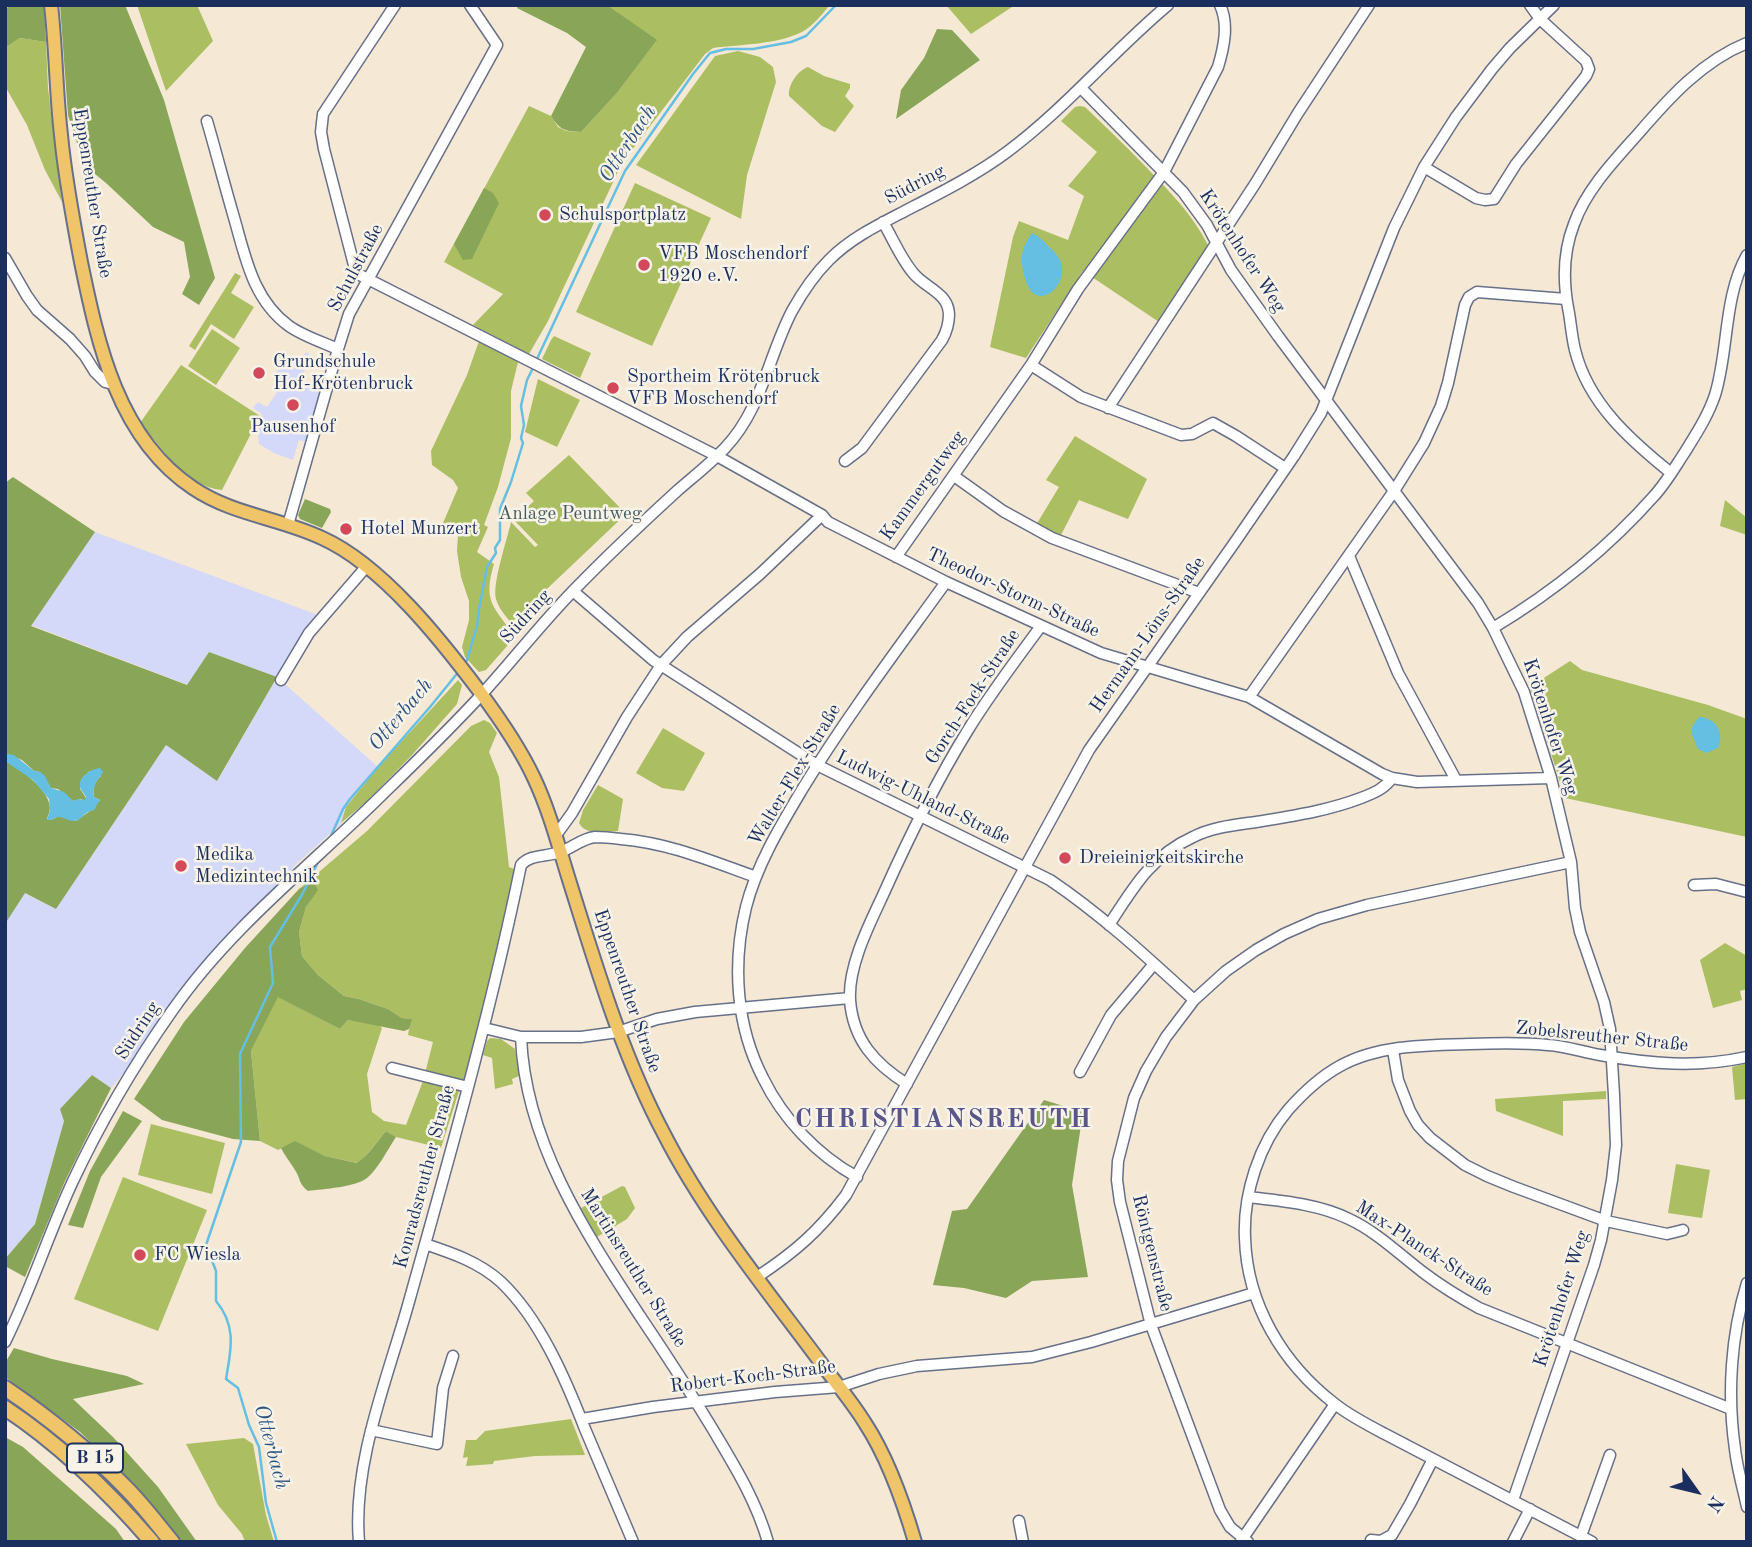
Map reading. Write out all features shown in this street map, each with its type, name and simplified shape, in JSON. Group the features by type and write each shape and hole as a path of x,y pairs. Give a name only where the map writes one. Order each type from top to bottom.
{"highway":[{"name":"B 15","path":"5,1388 101,1462 173,1542"},
{"name":"B 15","path":"5,1408 74,1461 109,1494 152,1542"}],"main road":[{"name":"Eppenreuther Straße","path":"51,5 66,179 93,317 116,393 133,425 169,470 215,501 238,511 325,538 351,554 398,595 482,694 523,755 542,796 618,1031 645,1097 699,1195 865,1422 888,1465 915,1542"}],"street":[{"path":"368,280 356,273 352,263 321,132 323,114 395,5"},
{"name":"Schulstraße","path":"288,525 349,314 497,45 470,5"},
{"name":"Südring","path":"5,1342 28,1294 73,1182 138,1061 175,1006 209,964 297,873 362,814 482,694 573,591 729,444 753,408 790,313 827,262 846,245 883,222 947,189 1005,153 1053,114 1147,22 1168,5"},
{"name":"Kammergutweg","path":"368,280 717,456 822,515 828,522 896,557 1031,365 1078,289 1164,172 1218,67 1225,28 1220,5"},
{"path":"1108,408 1369,5"},
{"path":"1424,167 1476,198 1491,200 1496,197 1516,164 1586,76 1588,65 1540,19 1530,5"},
{"name":"Hermann-Löns-Straße","path":"757,1277 795,1251 821,1226 846,1195 1089,750 1321,413 1394,228 1424,167 1474,92 1510,48 1554,5"},
{"path":"1671,473 1625,433 1607,414 1593,393 1575,350 1566,299 1565,265 1574,223 1595,187 1625,148 1675,92 1693,76 1716,58 1747,43"},
{"name":"Krötenhofer Weg","path":"1081,88 1183,192 1208,225 1231,270 1326,402 1478,603 1524,692 1551,778 1571,862 1580,932 1604,1002 1610,1029 1616,1145 1606,1221 1594,1265 1513,1500"},
{"path":"207,121 248,268 262,298 290,326 338,349"},
{"path":"845,461 862,448 942,340 948,324 948,308 942,296 914,275 883,222"},
{"path":"1493,628 1572,575 1656,495 1671,473 1711,407 1719,379 1731,297 1747,255"},
{"name":"Eppenreuther Straße","path":"5,258 37,310 77,347 94,372 105,382 114,384"},
{"path":"1249,697 1394,491 1424,443 1441,406 1469,297 1477,292 1566,299"},
{"path":"1031,365 1081,397 1181,435 1192,434 1213,424 1285,468"},
{"path":"954,476 1003,511 1052,538 1199,593"},
{"path":"556,834 572,813 661,665 687,637 760,574 822,515"},
{"path":"1349,556 1398,673 1456,780"},
{"name":"Theodor-Storm-Straße","path":"896,557 1101,653 1249,697 1392,778 1417,782 1551,778"},
{"path":"281,680 309,633 366,567"},
{"name":"Walter-Flex-Straße","path":"857,1177 835,1163 798,1130 780,1108 757,1068 740,1008 739,951 746,907 756,877 789,811 845,723 946,582"},
{"name":"Ludwig-Uhland-Straße","path":"573,591 661,665 817,765 1050,880 1109,925 1194,1000"},
{"name":"Gorch-Fock-Straße","path":"907,1084 889,1073 868,1051 857,1032 850,998 856,960 868,927 921,816 968,730 1041,626"},
{"path":"1109,925 1153,863 1194,836 1230,825 1321,811 1347,804 1377,792 1392,778"},
{"path":"561,852 579,841 594,837 638,840 677,848 756,877"},
{"name":"Konradsreuther Straße","path":"359,1542 359,1494 371,1430 400,1337 484,1028 521,865 525,860 561,852"},
{"name":"Röntgenstraße","path":"1244,1541 1230,1527 1220,1510 1151,1325 1120,1202 1118,1161 1131,1108 1142,1080 1166,1037 1194,1000 1226,971 1284,934 1318,919 1367,905 1571,862"},
{"path":"1693,885 1716,884 1747,892"},
{"path":"1080,1072 1111,1015 1154,964"},
{"path":"484,1028 521,1037 581,1037 695,1012 850,998"},
{"name":"Martinsreuther Straße","path":"521,1037 524,1071 534,1112 566,1195 592,1242 696,1402 750,1494 768,1542"},
{"name":"Zobelsreuther Straße","path":"1592,1542 1385,1434 1335,1404 1300,1371 1273,1336 1254,1293 1245,1236 1248,1197 1255,1174 1266,1144 1282,1118 1300,1097 1341,1065 1366,1055 1430,1045 1480,1044 1550,1045 1660,1063 1703,1064 1747,1057"},
{"path":"1394,1050 1398,1080 1418,1125 1430,1138 1465,1165 1487,1177 1606,1221 1667,1234 1683,1230"},
{"path":"392,1068 468,1087"},
{"name":"Max-Planck-Straße","path":"1248,1197 1318,1208 1349,1219 1384,1241 1421,1271 1479,1308 1731,1409"},
{"path":"425,1244 466,1258 484,1269 501,1283 534,1324 582,1419 634,1542"},
{"path":"1747,1283 1733,1353 1731,1409 1735,1449 1747,1507"},
{"name":"Robert-Koch-Straße","path":"582,1419 653,1407 839,1387 879,1374 917,1366 1039,1356 1254,1293"},
{"path":"371,1430 436,1444 443,1388 453,1356"},
{"path":"1244,1541 1335,1404"},
{"path":"1581,1536 1610,1455"},
{"path":"1371,1540 1381,1541 1392,1535 1433,1460"},
{"path":"1514,1542 1530,1509"},
{"path":"1018,1521 1023,1542"}],"shaded area":[{"name":"Pausenhof","path":"306,352 309,354 301,384 322,389 307,442 299,440 293,460 259,444 258,432 262,414 253,408 258,402 267,407 282,385 273,378 283,362 295,368"},
{"path":"95,532 318,615 277,677 209,652 188,685 31,625"},
{"path":"277,677 378,767 346,807 341,824 297,863 111,1088 91,1075 64,1121 35,1224 5,1259 5,924 24,893 56,909 166,745 218,780"}],"green space":[{"path":"10,5 44,5 46,42 20,38 5,48 5,10"},
{"path":"60,5 125,5 164,100 215,278 199,305 182,294 190,277 184,242 153,227 84,165 68,115"},
{"path":"137,5 197,5 213,41 166,91"},
{"path":"519,5 607,5 657,40 617,93 581,132 566,130 551,116 586,47 567,33 517,8"},
{"path":"607,5 830,5 810,27 792,36 770,42 713,48 705,54 622,163 548,321 529,354 473,325 503,294 444,262 529,106 551,116 558,127 566,131 581,132 617,93 656,41"},
{"path":"946,5 1015,5 971,34"},
{"path":"937,29 952,30 980,60 896,119 901,90 924,58"},
{"path":"20,38 46,42 48,88 62,202 45,170 27,125 5,86 5,48"},
{"path":"738,51 760,57 773,67 776,82 747,175 741,219 636,165 715,56"},
{"path":"808,67 824,76 850,84 845,96 854,106 835,132 822,126 789,96 794,79"},
{"path":"1075,107 1085,107 1164,186 1188,214 1208,245 1159,322 1083,271 1026,358 990,347 1013,237 1019,221 1068,240 1084,196 1068,186 1097,152 1061,121"},
{"name":"VFB Moschendorf 1920 e.V.","path":"635,183 711,218 652,346 576,312"},
{"path":"484,188 493,193 499,203 472,259 463,260 454,244"},
{"path":"235,273 241,276 231,293 254,307 234,339 211,324 195,350 189,346"},
{"path":"212,329 240,348 216,385 188,366"},
{"path":"554,336 591,353 580,378 542,359"},
{"path":"479,341 518,362 511,391 511,438 498,487 484,525 488,527 477,552 494,564 489,588 492,604 515,637 486,670 479,672 465,657 462,647 469,620 469,601 461,577 457,551 458,535 443,523 458,488 453,480 432,465 431,451 467,375"},
{"path":"181,365 260,416 222,490 197,482 186,474 140,423"},
{"path":"538,379 580,400 557,447 525,432"},
{"path":"1075,436 1147,479 1128,519 1079,500 1060,537 1036,525 1059,487 1046,480"},
{"name":"Anlage Peuntweg","path":"569,455 626,514 511,623 499,606 495,592 511,522 535,547 538,545 514,520 534,501 526,493"},
{"path":"13,477 95,532 31,626 187,685 209,652 277,677 217,781 166,745 56,909 25,893 5,924 5,761 24,773 43,791 50,805 47,819 51,820 59,816 76,821 90,811 100,800 94,797 93,791 101,776 90,771 82,778 80,789 85,801 73,801 58,789 51,788 40,772 34,771 22,760 5,755 5,483"},
{"path":"305,499 330,509 322,528 300,519 298,515"},
{"path":"1725,500 1747,518 1747,535 1720,526"},
{"path":"1570,661 1582,670 1708,705 1747,719 1747,837 1565,798 1530,687"},
{"path":"458,680 462,685 457,704 413,754 365,803 341,823 346,807 378,767"},
{"path":"484,720 490,723 497,733 489,752 499,777 509,867 517,870 466,1082 425,1073 433,1042 408,1035 411,1019 344,996 318,975 302,956 299,932 306,907 317,889 313,881 299,889 367,831 471,726"},
{"path":"663,728 705,753 684,791 662,788 636,773"},
{"path":"598,785 623,799 618,831 591,832 579,823 583,810"},
{"path":"313,881 318,890 306,907 299,932 302,956 318,975 344,996 388,1009 402,1018 412,1019 409,1029 404,1031 348,1020 340,1029 278,997 251,1051 260,1141 233,1139 162,1120 134,1099 184,1022 245,948 299,889"},
{"path":"1725,943 1747,956 1747,989 1740,991 1742,1000 1713,1008 1700,960"},
{"path":"278,996 340,1029 348,1020 379,1025 382,1028 367,1074 372,1112 384,1121 406,1125 423,1081 460,1088 441,1148 396,1137 386,1131 358,1163 325,1156 295,1142 278,1150 260,1141 251,1051"},
{"path":"490,1038 501,1039 515,1049 519,1076 512,1079 513,1084 495,1089 492,1058 483,1055"},
{"path":"1747,1063 1747,1099 1735,1100 1732,1067"},
{"path":"92,1075 111,1088 65,1181 25,1277 5,1266 5,1259 35,1224 64,1121 60,1109"},
{"path":"1606,1091 1606,1099 1563,1101 1563,1136 1496,1111 1495,1099"},
{"path":"1044,1100 1083,1112 1072,1185 1088,1277 1032,1281 1006,1298 964,1288 933,1285 952,1211 967,1209"},
{"path":"123,1111 142,1121 101,1177 83,1228 68,1225 90,1171"},
{"name":"FC Wiesla","path":"151,1124 225,1143 212,1194 138,1175"},
{"path":"386,1131 396,1137 375,1169 367,1178 356,1184 339,1187 308,1191 281,1148 295,1141 325,1156 357,1163"},
{"path":"1676,1164 1710,1170 1702,1218 1668,1213"},
{"name":"FC Wiesla","path":"123,1177 207,1210 158,1331 74,1299"},
{"path":"622,1186 635,1208 627,1219 597,1237 581,1208"},
{"path":"14,1348 127,1376 144,1384 73,1399 113,1437 158,1487 197,1542 182,1542 139,1490 80,1432 5,1377 5,1363"},
{"path":"571,1419 585,1455 535,1456 466,1466 468,1457 463,1458 466,1440 476,1440 485,1431"},
{"path":"5,1437 23,1447 116,1529 125,1542 5,1542"},
{"path":"244,1438 253,1444 266,1515 274,1542 245,1542 242,1534 218,1505 186,1444"}],"water":[{"path":"1032,233 1055,253 1062,269 1057,287 1043,296 1036,295 1029,288 1024,275 1022,258"},
{"path":"1699,717 1710,720 1720,732 1718,748 1706,753 1698,749 1691,732"},
{"path":"7,754 14,755 34,771 40,772 51,788 64,792 73,801 85,800 80,787 81,780 89,772 100,768 103,772 93,793 94,797 100,800 94,810 78,820 60,817 47,820 49,799 33,780 5,761"}],"waterway":[{"name":"Otterbach","path":"536,361 625,171 710,53 791,42 806,36 836,5"},
{"name":"Otterbach","path":"464,664 477,626 487,567 500,540 500,509 523,443 521,406 527,380 533,368"},
{"name":"Otterbach","path":"330,838 350,799 460,670"},
{"name":"Otterbach","path":"277,1542 266,1503 259,1447 238,1388 226,1379 231,1348 230,1329 223,1310 216,1301 216,1271 206,1245 241,1142 240,1054 273,983 270,947 303,893 319,860"}],"place":[{"name":"Schulsportplatz","path":"545,215"},
{"name":"VFB Moschendorf 1920 e.V.","path":"644,265"},
{"name":"Grundschule Hof-Krötenbruck","path":"259,373"},
{"name":"Sportheim Krötenbruck VFB Moschendorf","path":"613,388"},
{"name":"Pausenhof","path":"293,405"},
{"name":"Hotel Munzert","path":"346,529"},
{"name":"Dreieinigkeitskirche","path":"1065,858"},
{"name":"Medika Medizintechnik","path":"181,866"},
{"name":"FC Wiesla","path":"140,1255"}],"district":[{"name":"CHRISTIANSREUTH","path":"944,1120"}]}
